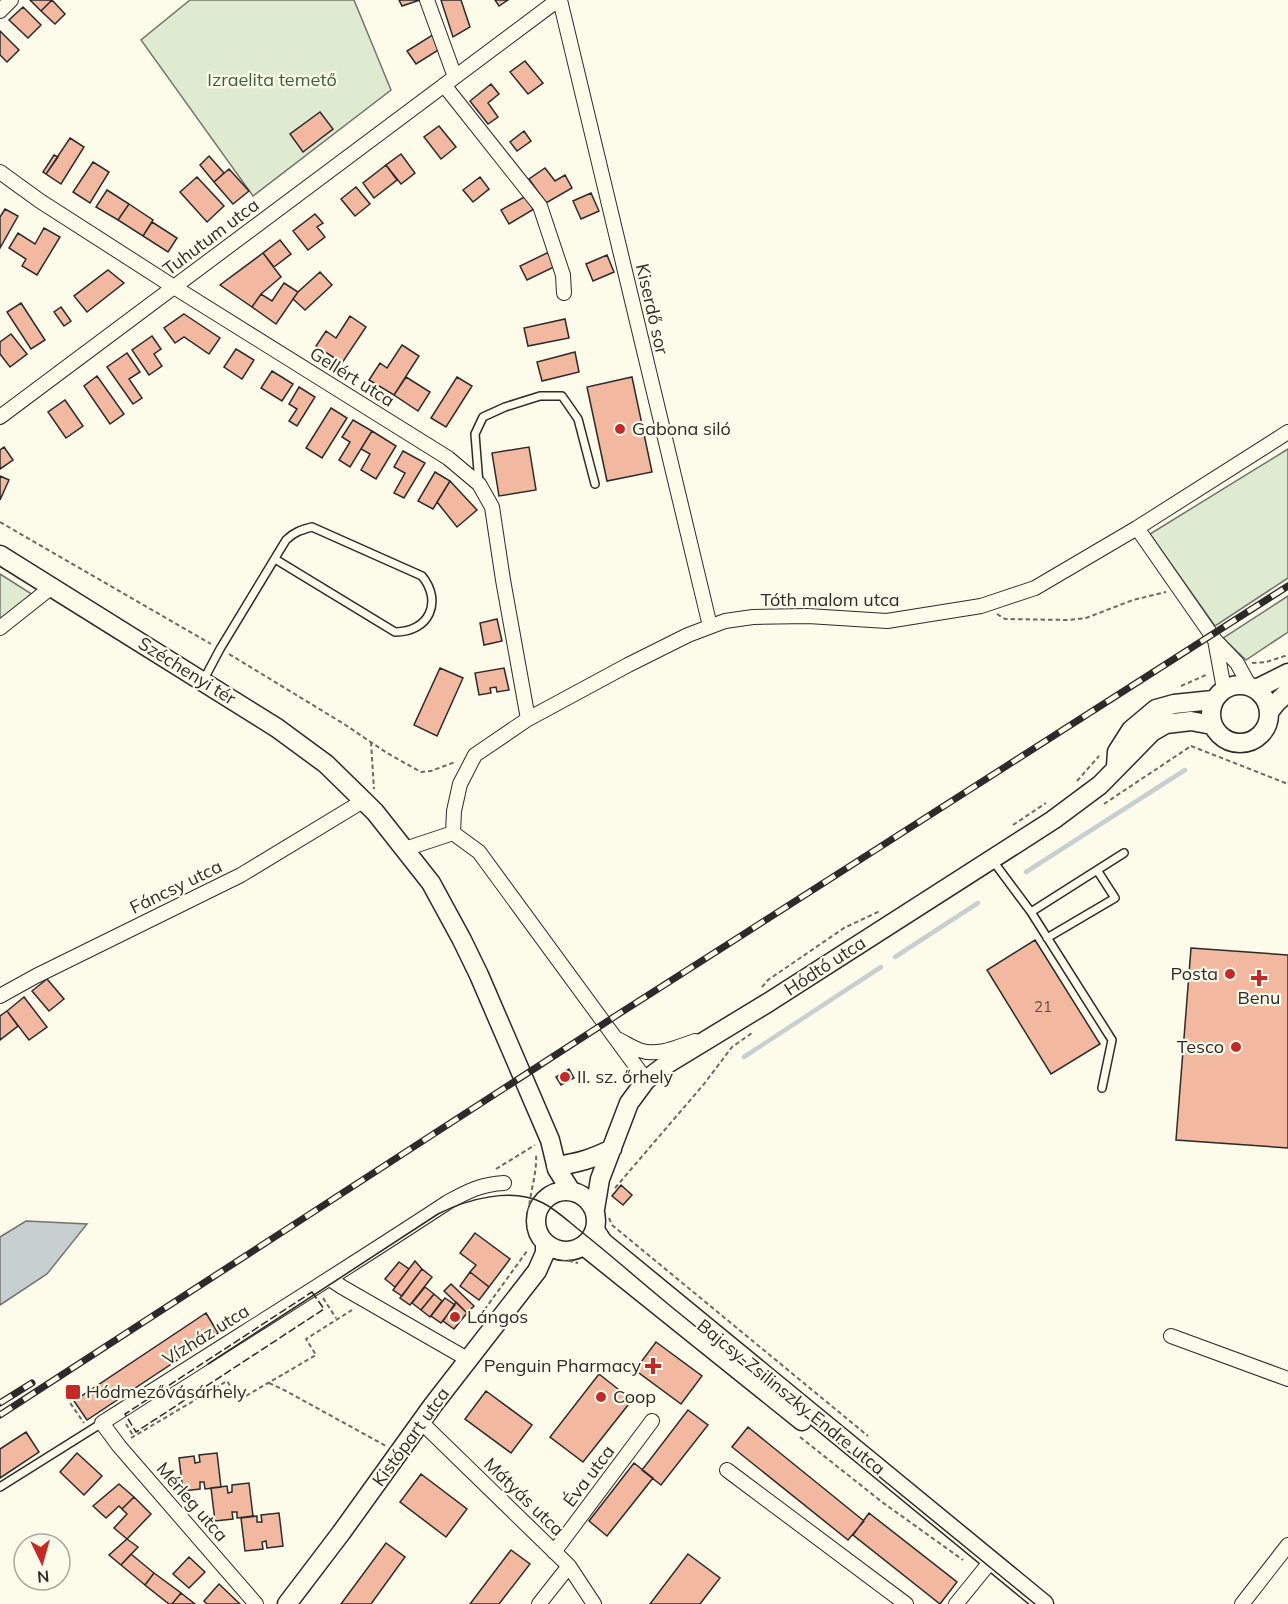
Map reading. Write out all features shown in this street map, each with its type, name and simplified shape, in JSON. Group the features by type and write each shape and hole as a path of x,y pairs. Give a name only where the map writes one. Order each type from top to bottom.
{"street":[{"path":"0,11 11,0"},
{"path":"427,0 450,81 540,206 563,275 564,293"},
{"name":"Tuhutum utca","path":"0,417 559,0"},
{"name":"Kiserdő sor","path":"559,0 710,626"},
{"name":"Gellért utca","path":"0,172 40,201 174,287 448,458 479,484 492,507 502,580 528,719"},
{"name":"Tóth malom utca","path":"453,833 454,811 460,784 475,755 528,719 688,635 725,621 753,617 808,616 887,621 981,606 1035,588 1137,528 1288,432"},
{"path":"1137,528 1215,640 1237,663 1253,687 1263,695 1269,712 1268,722 1258,736 1245,743 1231,742 1223,738 1212,725 1211,708 1218,694 1215,640"},
{"name":"Széchenyi tér","path":"0,555 277,728 326,764 369,807"},
{"path":"0,628 53,586"},
{"path":"1218,694 1238,684 1253,687 1288,673"},
{"path":"1269,712 1288,692"},
{"name":"Hódtó utca","path":"1116,768 1118,752 1131,730 1156,709 1218,694"},
{"name":"Hódtó utca","path":"600,1219 600,1179 629,1102 646,1080 667,1064 769,1002 1053,820 1100,785 1152,732 1166,724 1191,721 1212,725"},
{"path":"369,807 431,883 479,975 550,1140 557,1167 571,1191"},
{"name":"Fáncsy utca","path":"0,996 241,875 369,807"},
{"path":"405,849 453,833 479,852 646,1080"},
{"path":"616,1038 640,1050 658,1052 717,1033"},
{"path":"557,1167 576,1164 612,1149"},
{"path":"550,1195 557,1167"},
{"name":"Vízház utca","path":"102,1423 466,1192 488,1184 504,1183"},
{"path":"560,1191 581,1194 589,1200 600,1219 590,1239 584,1246 575,1250 566,1251 537,1246 538,1210 542,1202 550,1195 560,1191"},
{"name":"Bajcsy-Zsilinszky Endre utca","path":"600,1219 603,1242 987,1565 1028,1604"},
{"name":"Kistópart utca","path":"286,1604 537,1271 545,1252 537,1246"},
{"name":"Bajcsy-Zsilinszky Endre utca","path":"584,1246 987,1565 1044,1604"},
{"name":"Kistópart utca","path":"537,1271 566,1251"},
{"path":"330,1279 469,1360"},
{"path":"1171,1336 1288,1379"},
{"name":"Éva utca","path":"554,1552 652,1421"},
{"name":"Mátyás utca","path":"421,1422 569,1566 594,1604"},
{"name":"Mérleg utca","path":"102,1423 119,1446 256,1604"},
{"path":"727,1470 906,1604"},
{"path":"1242,1604 1288,1545"},
{"path":"956,1604 987,1565"},
{"path":"539,1604 569,1566"}],"lane":[{"path":"479,484 475,434 483,417 540,396 562,396 578,419 595,484"},
{"path":"203,681 286,540 300,530 312,527 422,576 428,584 432,605 424,622 415,629 395,632 275,559"},
{"path":"1030,912 1124,853"},
{"path":"992,859 1030,912 1112,1040 1102,1088"},
{"path":"1047,938 1115,898 1097,870"},
{"path":"0,1487 102,1423"}],"path":[{"path":"0,522 220,649 421,772 431,771 475,755"},
{"path":"981,606 1005,618 1068,620 1086,618 1133,600 1179,589"},
{"path":"1174,689 1191,682"},
{"path":"369,807 371,742"},
{"path":"1191,746 1288,783"},
{"path":"1071,787 1099,756"},
{"path":"1011,826 1051,800"},
{"path":"769,1002 762,991 762,986 768,980 844,928 882,909"},
{"path":"610,1194 704,1084 732,1047 752,1033"},
{"path":"534,1184 536,1156"},
{"path":"600,1219 612,1226 868,1436"},
{"path":"475,1323 537,1246"},
{"path":"119,1446 227,1381 239,1400 316,1355 306,1339 367,1302"},
{"path":"268,1383 399,1453"},
{"path":"130,1422 126,1424 134,1437"}],"green space":[{"name":"Izraelita temető","path":"190,0 354,0 391,90 253,196 141,40"},
{"path":"1288,449 1288,578 1215,626 1150,534"},
{"path":"0,574 38,598 0,628"},
{"path":"1288,596 1288,632 1246,660 1223,638"}],"shaded area":[{"path":"26,1221 87,1224 47,1274 0,1305 0,1237"}],"building":[{"path":"30,0 52,0 41,11"},
{"path":"52,0 65,14 55,24 41,11"},
{"path":"399,0 420,0 402,6"},
{"path":"441,0 461,0 470,27 453,37"},
{"path":"495,0 508,0 499,6"},
{"path":"23,7 41,25 28,38 9,20"},
{"path":"0,31 19,50 7,62 0,55"},
{"path":"434,34 440,49 416,64 407,51"},
{"path":"525,61 543,83 528,94 510,72"},
{"path":"491,84 499,94 488,103 498,117 488,124 470,101"},
{"path":"320,112 333,129 303,152 290,134"},
{"path":"439,126 456,147 441,159 424,137"},
{"path":"524,131 531,141 517,151 510,142"},
{"path":"70,138 84,147 61,184 46,174"},
{"path":"401,154 415,173 401,184 386,165"},
{"path":"54,155 58,157 46,174 43,172"},
{"path":"209,156 224,173 214,182 200,165"},
{"path":"93,162 109,172 90,203 73,192"},
{"path":"386,165 397,180 374,198 363,183"},
{"path":"545,168 555,181 565,175 572,188 546,203 529,179"},
{"path":"229,169 249,191 233,204 214,182"},
{"path":"197,177 224,206 207,222 180,192"},
{"path":"480,177 489,189 473,202 463,190"},
{"path":"356,187 370,204 355,216 341,199"},
{"path":"107,190 129,204 118,220 96,207"},
{"path":"591,193 599,211 581,219 573,201"},
{"path":"526,196 534,209 509,224 501,210"},
{"path":"129,204 153,220 143,236 118,220"},
{"path":"5,209 18,216 0,248 0,217"},
{"path":"315,214 323,223 317,227 325,237 308,250 293,231"},
{"path":"152,222 177,238 168,252 143,236"},
{"path":"44,228 60,237 37,275 22,266 26,259 9,248 18,233 35,244"},
{"path":"280,240 291,254 274,267 263,253"},
{"path":"549,252 556,266 527,280 520,266"},
{"path":"263,253 281,277 261,294 252,307 220,285"},
{"path":"607,255 614,272 593,281 586,264"},
{"path":"108,270 124,283 87,312 74,296"},
{"path":"320,272 332,285 305,310 293,299"},
{"path":"284,283 298,292 276,324 252,307 261,294 272,301"},
{"path":"21,303 45,340 31,349 7,312"},
{"path":"61,307 71,321 64,326 54,312"},
{"path":"184,314 220,338 209,354 184,337 175,343 164,328"},
{"path":"350,316 366,327 342,363 316,346 326,331 336,338"},
{"path":"565,319 569,338 528,346 524,328"},
{"path":"11,334 27,354 10,367 0,354 0,342"},
{"path":"152,336 161,349 154,354 162,366 149,375 132,350"},
{"path":"402,345 419,356 394,395 369,380 380,363 387,368"},
{"path":"236,349 254,360 242,379 224,367"},
{"path":"575,352 579,372 542,381 537,362"},
{"path":"127,353 140,372 129,379 142,398 133,404 107,367"},
{"path":"272,371 293,384 282,401 261,388"},
{"path":"97,376 124,414 110,424 84,386"},
{"path":"406,377 430,392 418,411 394,395"},
{"path":"457,377 472,386 446,427 431,418"},
{"name":"Gabona siló","path":"632,377 652,472 607,481 587,387"},
{"path":"299,387 315,397 297,426 289,421 297,409 289,404"},
{"path":"65,400 83,426 66,438 48,412"},
{"path":"331,408 347,418 322,458 306,448"},
{"path":"353,420 372,431 350,467 339,460 350,442 342,437"},
{"path":"372,431 396,446 376,479 361,470 370,454 361,449"},
{"path":"4,447 13,460 0,469 0,450"},
{"path":"529,447 536,490 499,496 492,453"},
{"path":"403,451 425,463 404,498 394,493 405,473 394,467"},
{"path":"435,472 450,481 433,509 418,501"},
{"path":"0,476 9,480 0,500"},
{"path":"450,481 477,510 457,527 437,502"},
{"path":"497,619 502,641 484,645 480,623"},
{"path":"440,668 463,678 437,736 414,725"},
{"path":"504,668 509,690 497,692 496,687 490,688 491,693 479,695 475,673"},
{"path":"1035,940 1100,1044 1051,1074 987,970"},
{"name":"Tesco","path":"1191,948 1288,955 1288,1148 1176,1140"},
{"path":"47,979 64,999 49,1011 32,991"},
{"path":"24,997 47,1027 29,1040 7,1011"},
{"path":"7,1011 18,1026 0,1040 0,1016"},
{"name":"II. sz. őrhely","path":"569,1069 574,1078 561,1085 556,1077"},
{"path":"621,1185 632,1195 623,1205 612,1196"},
{"path":"475,1233 510,1259 489,1287 470,1272 476,1265 460,1253"},
{"path":"415,1261 422,1269 402,1296 393,1290"},
{"path":"399,1262 409,1269 395,1287 385,1279"},
{"path":"422,1269 432,1277 410,1305 400,1298"},
{"path":"470,1272 489,1287 479,1300 460,1286"},
{"path":"451,1284 474,1306 467,1313 444,1291"},
{"path":"425,1287 434,1294 421,1310 412,1303"},
{"path":"434,1294 442,1301 430,1317 421,1310"},
{"path":"445,1298 455,1305 441,1323 431,1316"},
{"name":"Lángos","path":"456,1302 467,1313 454,1329 443,1321"},
{"path":"206,1313 218,1333 87,1420 74,1401"},
{"path":"656,1342 702,1376 681,1404 635,1370"},
{"path":"599,1374 632,1400 583,1462 550,1437"},
{"path":"486,1391 532,1425 511,1453 465,1419"},
{"path":"688,1410 708,1425 661,1485 642,1470"},
{"path":"748,1427 864,1521 848,1540 732,1447"},
{"path":"26,1432 39,1452 0,1478 0,1449"},
{"path":"77,1453 102,1476 84,1495 60,1472"},
{"path":"217,1453 221,1487 205,1489 204,1482 200,1482 200,1489 183,1491 179,1458 194,1456 195,1463 200,1462 199,1455"},
{"path":"634,1463 653,1478 607,1536 589,1521"},
{"path":"421,1474 467,1509 446,1537 400,1502"},
{"path":"249,1483 253,1516 237,1518 237,1512 232,1512 233,1519 215,1521 211,1488 227,1486 228,1493 232,1492 232,1485"},
{"path":"119,1484 134,1497 122,1509 119,1506 106,1518 93,1506"},
{"path":"134,1497 151,1514 127,1539 114,1528 127,1514 122,1509"},
{"path":"279,1513 283,1546 267,1548 266,1541 262,1542 263,1549 245,1551 241,1518 257,1516 257,1522 262,1522 261,1515"},
{"path":"869,1513 957,1582 940,1604 853,1535"},
{"path":"127,1539 138,1547 121,1565 109,1555"},
{"path":"386,1543 405,1557 371,1604 341,1604"},
{"path":"511,1550 530,1564 499,1604 470,1604"},
{"path":"131,1554 154,1573 145,1585 121,1565"},
{"path":"688,1554 720,1578 700,1604 650,1604"},
{"path":"189,1557 205,1572 189,1588 173,1574"},
{"path":"154,1573 181,1593 172,1604 145,1585"},
{"path":"219,1584 240,1604 207,1604 204,1601"},
{"path":"181,1593 195,1604 172,1604"}],"waterway":[{"path":"1026,872 1185,770"},
{"path":"895,957 978,903"},
{"path":"744,1057 881,967"}],"tram line":[{"path":"208,1364 438,1214 462,1204 490,1197 504,1195 531,1198 543,1203 563,1217 1035,1604"}],"railway":[{"path":"0,1415 614,1017 1288,586"},
{"path":"0,1403 32,1383"}],"fence":[{"path":"312,1292 324,1309 136,1432 125,1414 312,1292"}],"place":[{"name":"Gabona siló","path":"620,429"},
{"name":"Posta","path":"1230,974"},
{"name":"Benu","path":"1259,978"},
{"name":"Tesco","path":"1236,1047"},
{"name":"II. sz. őrhely","path":"565,1077"},
{"name":"Lángos","path":"455,1317"},
{"name":"Penguin Pharmacy","path":"653,1366"},
{"name":"Hódmezővásárhely","path":"73,1392"},
{"name":"Coop","path":"601,1397"}]}
